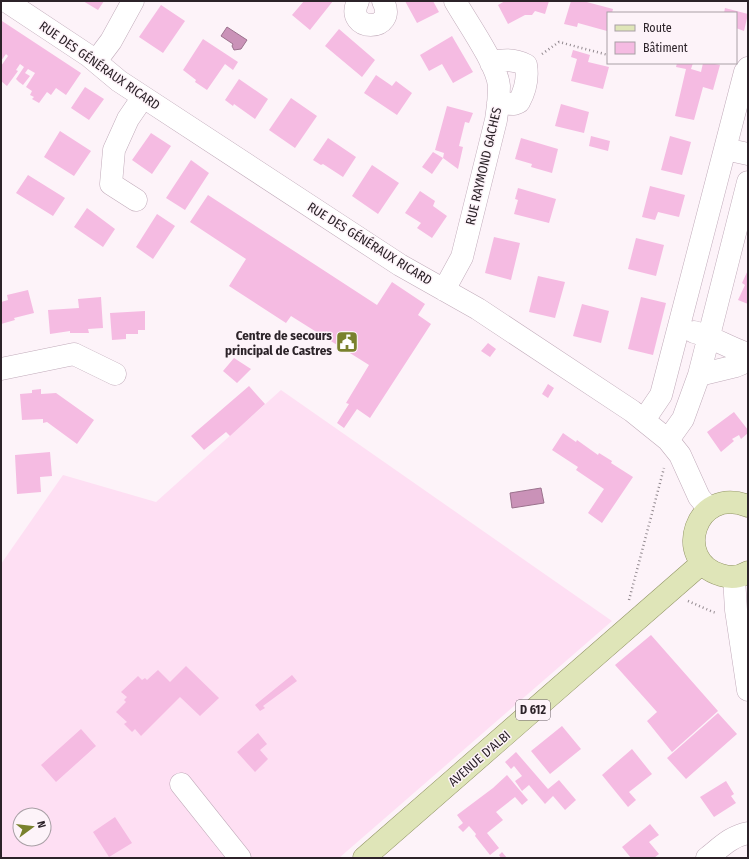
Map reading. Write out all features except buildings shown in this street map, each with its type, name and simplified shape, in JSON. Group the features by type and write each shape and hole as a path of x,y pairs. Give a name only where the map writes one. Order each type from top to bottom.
{"main road":[{"path":"741,574 725,576 715,574 702,563 695,551 693,540 699,519 709,509 717,504 728,502 748,506"},
{"name":"AVENUE D'ALBI","path":"364,858 702,563"}],"street":[{"name":"RUE DES GÉNÉRAUX RICARD","path":"6,1 96,61 119,81 400,264 478,309 632,411 668,440 680,456 699,497 709,509"},
{"path":"96,61 111,42 133,1"},
{"path":"358,1 355,10 358,20 372,26 377,24 385,17 386,12 384,1"},
{"name":"RUE RAYMOND GACHES","path":"444,290 462,257 496,120 499,85 491,63 455,1"},
{"path":"491,63 501,60 520,62 526,65 528,73 519,102 514,104 498,103"},
{"path":"644,420 661,395 745,72 748,68"},
{"path":"136,200 112,184 114,150 128,119 144,97"},
{"path":"725,149 748,154"},
{"path":"668,440 683,419 699,375 748,182"},
{"path":"679,328 708,336 736,350 748,354"},
{"path":"1,369 74,354 115,374"},
{"path":"699,375 736,366 748,361"},
{"path":"741,574 736,610 748,690"},
{"path":"181,784 240,858"},
{"path":"707,858 730,840 739,835 748,833"}],"path":[{"path":"526,65 559,42 607,55"},
{"path":"628,605 664,468"},
{"path":"682,602 687,600 692,601 713,612 720,613"}],"shaded area":[{"path":"227,27 247,40 241,49 234,50 232,46 233,44 221,36"},
{"path":"281,390 612,621 339,858 1,858 1,564 63,475 156,502"},
{"path":"541,488 544,503 512,508 510,493"}],"place":[{"name":"Centre de secours principal de Castres","path":"347,342"}]}
